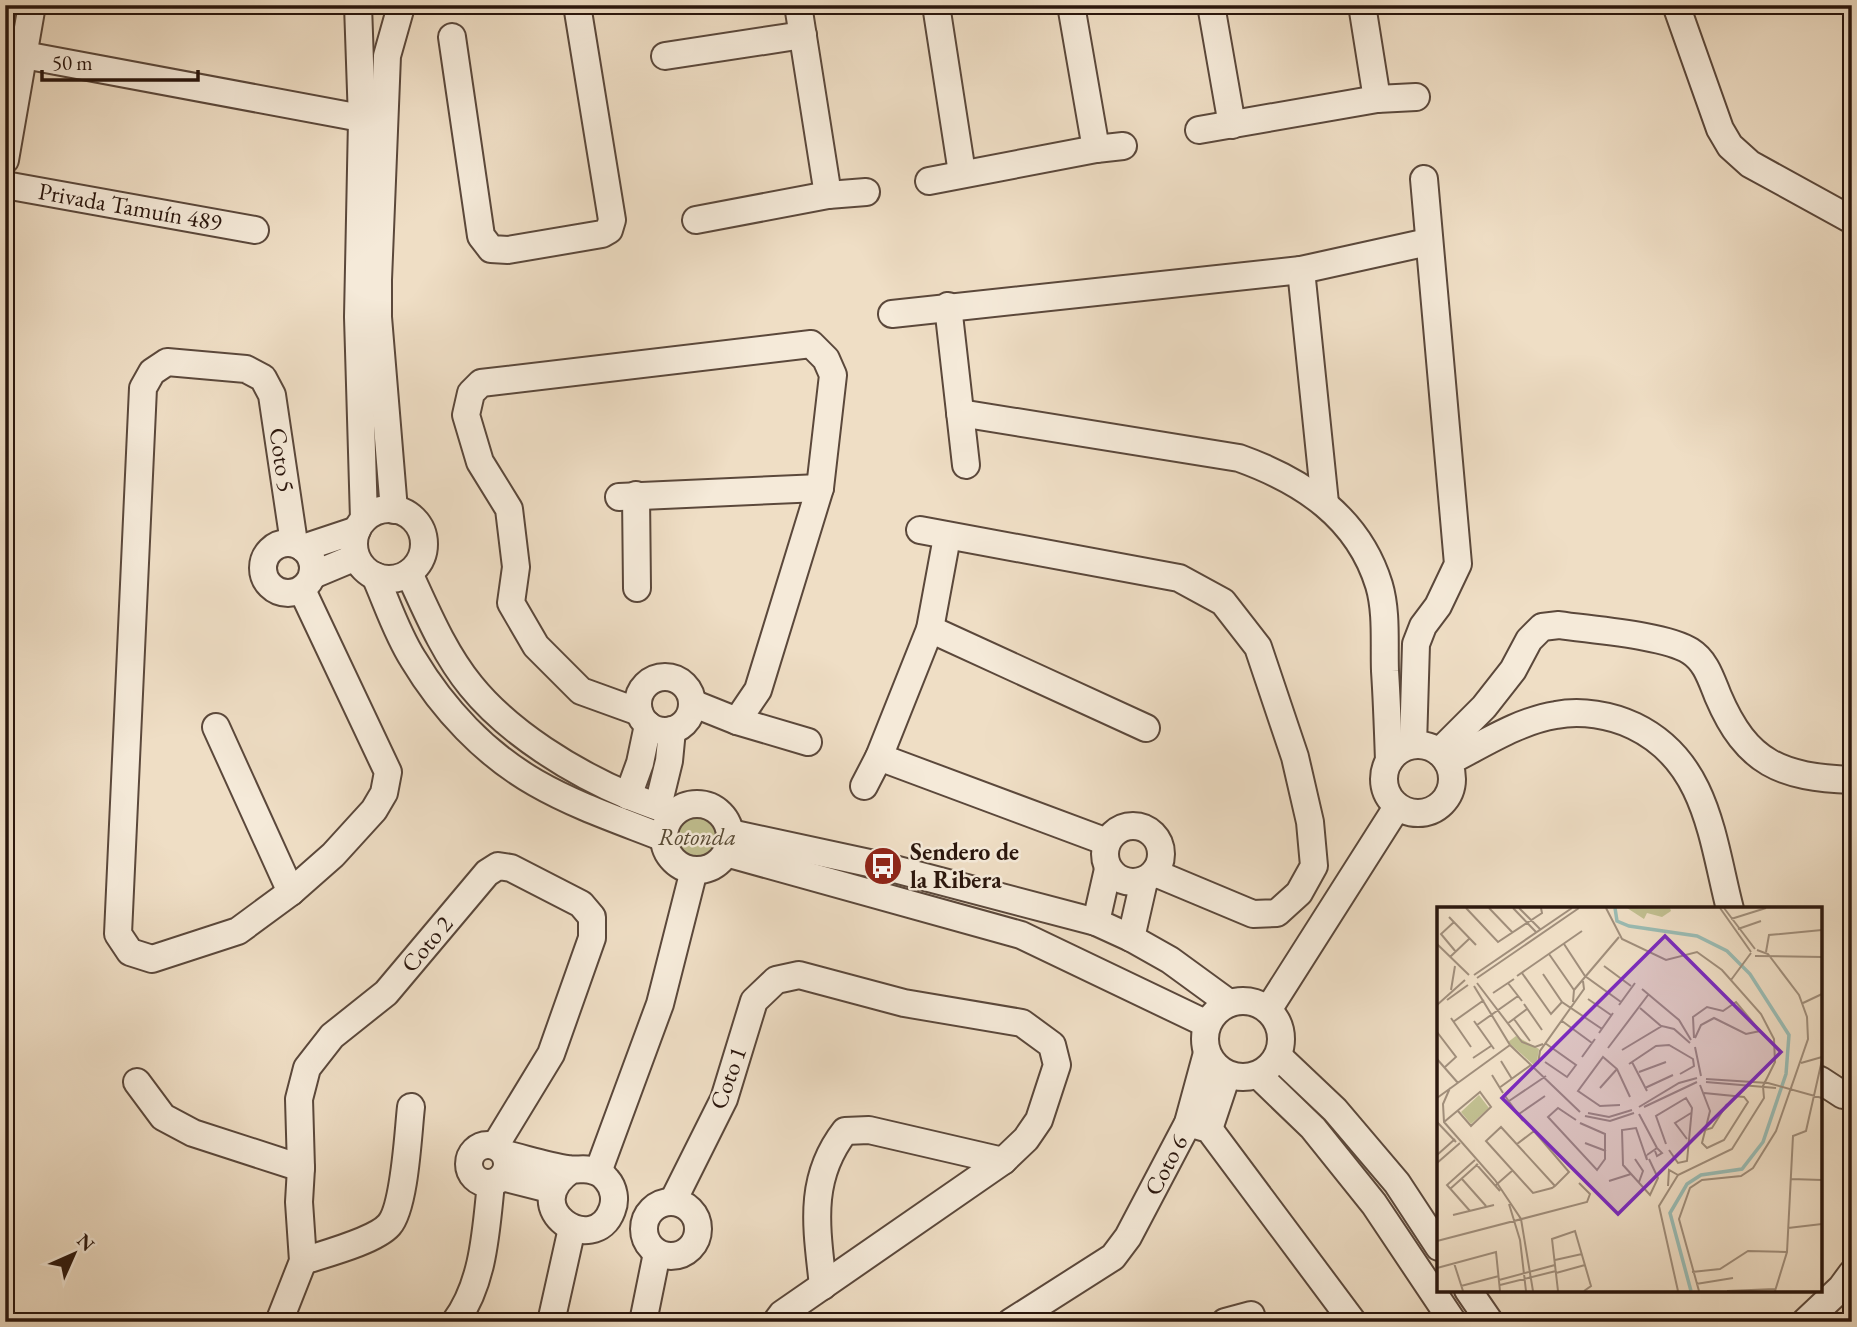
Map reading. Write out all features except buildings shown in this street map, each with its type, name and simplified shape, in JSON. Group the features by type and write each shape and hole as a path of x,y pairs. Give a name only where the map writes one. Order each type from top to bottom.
{"street":[{"path":"5,160 32,5"},
{"path":"359,5 373,16 391,16 402,8"},
{"path":"359,5 373,121 378,317 394,509"},
{"path":"452,37 481,236 491,249 508,250 602,234 609,230 611,220 577,5"},
{"path":"798,5 828,195"},
{"path":"936,5 962,173"},
{"path":"1071,5 1096,149"},
{"path":"1211,5 1232,125"},
{"path":"1362,5 1377,99"},
{"path":"1676,5 1720,129 1730,146 1750,164 1852,220"},
{"path":"356,556 307,582 293,594 275,591 268,585 262,568 269,551 276,545 299,546 361,524 384,510 394,509 405,513 422,531 422,554 409,573 392,579 375,576 364,568 356,556 354,543 361,524 358,317 373,121 387,56 402,8"},
{"path":"665,56 803,35"},
{"path":"24,55 373,121"},
{"path":"1199,130 1377,99 1416,97"},
{"path":"929,181 1124,146"},
{"path":"1413,745 1416,644 1423,626 1438,606 1458,564 1424,179"},
{"name":"Privada Tamuín 489","path":"5,185 255,230"},
{"path":"696,220 828,195 866,192"},
{"path":"892,314 1301,270 1428,242"},
{"path":"1301,270 1325,503"},
{"path":"948,306 966,466"},
{"path":"409,573 442,642 470,686 502,719 548,754 628,796 666,810 692,805 712,808 727,823 728,843 712,866 694,870 685,868 670,856 664,838 667,825 666,810 669,761 653,722 638,703 644,686 660,678 670,677 685,687 692,703 687,720 653,722 581,691 536,646 511,603 516,567 509,509 480,463 466,415 471,393 481,383 811,344 826,359 833,375 820,488 758,690 737,721"},
{"name":"Coto 5","path":"291,892 238,931 152,959 130,952 118,934 143,388 152,372 167,362 246,369 263,378 272,395 299,546"},
{"path":"960,413 1239,458 1276,471 1325,503 1361,543 1379,587 1384,623 1389,761"},
{"path":"637,588 627,496 820,488"},
{"path":"920,530 1179,578 1223,602 1258,647 1295,757 1310,822 1314,866 1299,893 1278,913 1253,914 1149,877 1123,879 1108,869"},
{"path":"864,786 879,757 930,629 947,537"},
{"path":"216,727 291,892 333,855 374,810 384,793 388,772 307,582 313,565 310,555 299,546"},
{"path":"375,576 412,657 445,706 482,746 535,783 664,838"},
{"path":"1384,623 1423,626"},
{"path":"1443,757 1513,670 1529,640 1542,627 1559,625 1673,642 1692,652 1709,671 1730,720 1744,741 1763,761 1788,772 1823,779 1852,780"},
{"path":"930,629 1146,728"},
{"path":"692,703 737,721 808,742"},
{"path":"1443,757 1556,714 1589,714 1621,720 1647,733 1672,751 1692,778 1705,808 1730,907"},
{"path":"628,796 653,722"},
{"path":"1413,745 1426,746 1443,757 1452,775 1446,800 1436,809 1423,813 1397,807 1388,797 1384,784 1389,761 1400,750 1413,745"},
{"path":"879,757 1107,842"},
{"path":"1268,1010 1397,807"},
{"path":"1097,922 1108,869 1104,856 1107,842 1115,831 1128,826 1142,828 1153,835 1160,847 1161,860 1149,877 1132,938"},
{"path":"728,843 883,866 1097,922 1170,960 1229,1003"},
{"path":"728,843 1021,935 1208,1024"},
{"name":"Coto 2","path":"300,1168 299,1099 307,1068 332,1036 386,993 487,873 498,866 511,868 581,904 592,917 592,938 551,1054 498,1165"},
{"path":"598,1172 660,1004 694,870"},
{"name":"Coto 1","path":"662,1206 724,1099 754,1001 776,980 799,975 904,1003 1022,1023 1052,1045 1057,1065 1039,1120 1026,1139 1003,1161"},
{"path":"1198,1126 1207,1053 1204,1039 1208,1024 1216,1012 1229,1003 1249,1001 1268,1010 1278,1023 1281,1040 1278,1056 1270,1067 1258,1075 1242,1078 1227,1074 1215,1066 1207,1053"},
{"path":"1278,1056 1335,1110 1397,1183 1437,1244"},
{"path":"1198,1126 1227,1074"},
{"path":"1258,1075 1313,1128 1374,1204 1453,1322"},
{"path":"1822,1081 1843,1095 1852,1093"},
{"path":"137,1082 163,1117 259,1156 300,1168 303,1261 279,1322"},
{"path":"303,1261 365,1240 389,1225 399,1203 411,1107"},
{"name":"Coto 6","path":"1011,1322 1113,1257 1198,1126 1353,1322"},
{"path":"823,1286 818,1233 818,1187 832,1148 845,1131 869,1130 1003,1161"},
{"path":"776,1322 782,1314 1003,1161"},
{"path":"498,1165 571,1170 585,1168 598,1172 608,1181 614,1194 611,1214 604,1223 588,1231 572,1228 560,1220 554,1211 553,1190 560,1178 571,1170"},
{"path":"498,1165 553,1190"},
{"path":"455,1322 464,1309 484,1250 498,1165"},
{"path":"604,1223 675,1256 684,1254 697,1241 699,1232 695,1215 690,1208 662,1206 614,1194"},
{"path":"643,1322 651,1245 644,1228 662,1206"},
{"path":"551,1322 572,1228"},
{"path":"1805,1322 1852,1273"},
{"path":"1469,1292 1490,1322"},
{"path":"1225,1322 1251,1315"}],"green space":[{"name":"Rotonda","path":"692,805 712,808 727,823 720,861 703,868 688,868 676,862 668,851 665,838 667,825 676,813"}],"place":[{"name":"Sendero de la Ribera","path":"883,866"}]}
